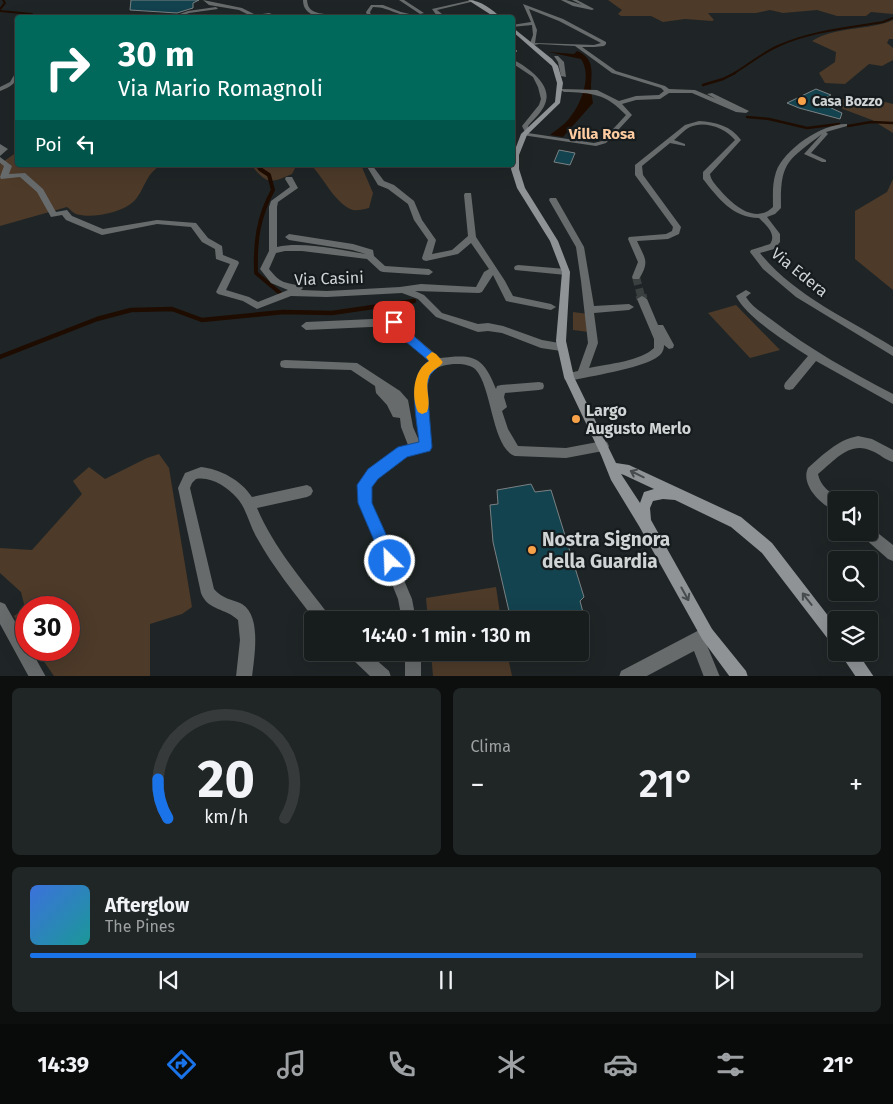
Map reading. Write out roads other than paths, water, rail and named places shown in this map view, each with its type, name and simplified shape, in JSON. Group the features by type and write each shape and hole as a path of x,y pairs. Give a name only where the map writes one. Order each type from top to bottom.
{"street":[{"path":"205,0 222,9"},
{"path":"225,0 224,2 229,6 256,15"},
{"path":"306,0 305,4 309,10 317,15"},
{"path":"400,0 424,15"},
{"path":"563,0 574,5 592,9 574,0"},
{"path":"439,15 434,9 472,1 495,15"},
{"path":"522,3 533,21 535,38 531,45"},
{"path":"522,3 604,43 602,45 531,45"},
{"path":"180,15 222,9 229,6"},
{"path":"369,15 368,12 372,6 383,6 410,15"},
{"path":"515,26 533,21"},
{"path":"515,30 555,66 560,90 556,105 526,132 516,155 516,178 554,241 566,272 562,347 569,377 603,446 615,476 644,521 702,637 712,676"},
{"path":"575,45 614,72 663,87 668,91 698,92 738,111 746,111 710,94"},
{"path":"556,57 562,62 564,76"},
{"path":"515,62 535,76 541,87 544,99 544,102 525,126 526,132"},
{"path":"0,89 12,83 15,78"},
{"path":"526,132 538,136 594,145 604,142 629,115 617,102 597,92 564,90"},
{"path":"617,102 636,98 660,98 668,91"},
{"path":"636,277 643,268 644,262 632,239 668,236 676,232 676,226 639,175 638,165 668,140 692,123 707,124 721,128 734,135 738,140 709,170 706,174 707,179 732,207 746,214 761,216 769,215 777,208 777,184 780,171 790,156 822,132 845,124"},
{"path":"822,132 826,135 807,154 824,161"},
{"path":"668,140 683,145"},
{"path":"0,146 5,148 0,154"},
{"name":"Via Casini","path":"0,159 8,166 4,177 22,175 40,191 54,215 64,212 68,218 102,232 156,222 192,225 205,240 219,248 219,257 235,263 221,292 246,299 254,305 260,305 290,293 378,291 421,287 479,290 487,274 493,271"},
{"path":"370,167 381,183 390,187 412,203 418,220 432,240 426,258 455,252 472,237"},
{"path":"289,179 294,188 275,201 272,206 273,251 264,269 271,278 288,288 397,287 421,297 440,315 478,328 488,327 503,330 541,344 562,347"},
{"path":"468,195 472,237 477,249 507,290 510,299 551,307"},
{"path":"554,200 580,247 586,281 593,343 582,374"},
{"name":"Via Edera","path":"761,216 774,229 777,242 773,246 754,252 756,256 804,298 893,352"},
{"path":"289,237 353,247 370,252 370,257"},
{"path":"273,251 284,248 302,248 370,257 383,269 429,272"},
{"path":"518,268 566,272"},
{"path":"746,293 741,296 744,302 814,357 889,397"},
{"path":"569,377 634,362 653,355 659,349 660,339 643,301 648,306 669,345"},
{"path":"589,310 629,307"},
{"path":"306,326 394,322 403,333 438,362"},
{"path":"789,386 814,357"},
{"path":"407,611 405,599 365,503 364,485 373,474 403,451 426,447 421,386 424,373 430,366 438,362 465,361 479,366 487,376 499,426 515,451 520,453 566,453 603,446"},
{"path":"285,364 353,366 396,394 404,403 407,426 416,448"},
{"path":"380,384 380,390 391,402 397,414"},
{"path":"499,426 503,419 498,397 501,389 539,386"},
{"path":"828,498 818,490 812,481 812,472 849,442 862,441 878,446 893,457"},
{"path":"613,468 625,468 736,522 767,548 828,628"},
{"path":"244,676 248,623 239,610 216,602 208,593 184,485 188,479 195,474 210,475 235,488 245,497 262,535 317,611"},
{"path":"248,504 307,491"},
{"path":"644,521 644,508 649,496 663,493 678,494"},
{"path":"878,541 893,554"},
{"path":"0,609 38,676"},
{"path":"627,676 702,637"},
{"path":"702,637 740,676"},
{"path":"366,661 383,676"},
{"path":"412,676 413,661"},
{"path":"854,661 866,676"}],"waterway":[{"path":"0,9 5,3 3,0"},
{"path":"0,11 32,15"},
{"path":"733,74 766,52 791,41 830,31 883,22 893,18"},
{"path":"703,85 733,74"},
{"path":"747,117 769,119 807,128 839,124"},
{"path":"848,126 871,122 893,123"},
{"path":"257,167 262,170"},
{"path":"260,169 269,175 273,190 258,230 256,273 280,293"},
{"path":"0,357 97,319 131,310 172,309 202,320 283,312 332,313 414,301"}],"tunnel":[{"path":"636,277 641,296"},
{"path":"641,295 642,299"}],"railway":[{"path":"515,51 520,51"}],"place":[{"name":"Casa Bozzo","path":"802,101"},
{"name":"Largo Augusto Merlo","path":"576,419"},
{"name":"Nostra Signora della Guardia","path":"532,550"}],"district":[{"name":"Villa Rosa","path":"602,134"}]}
